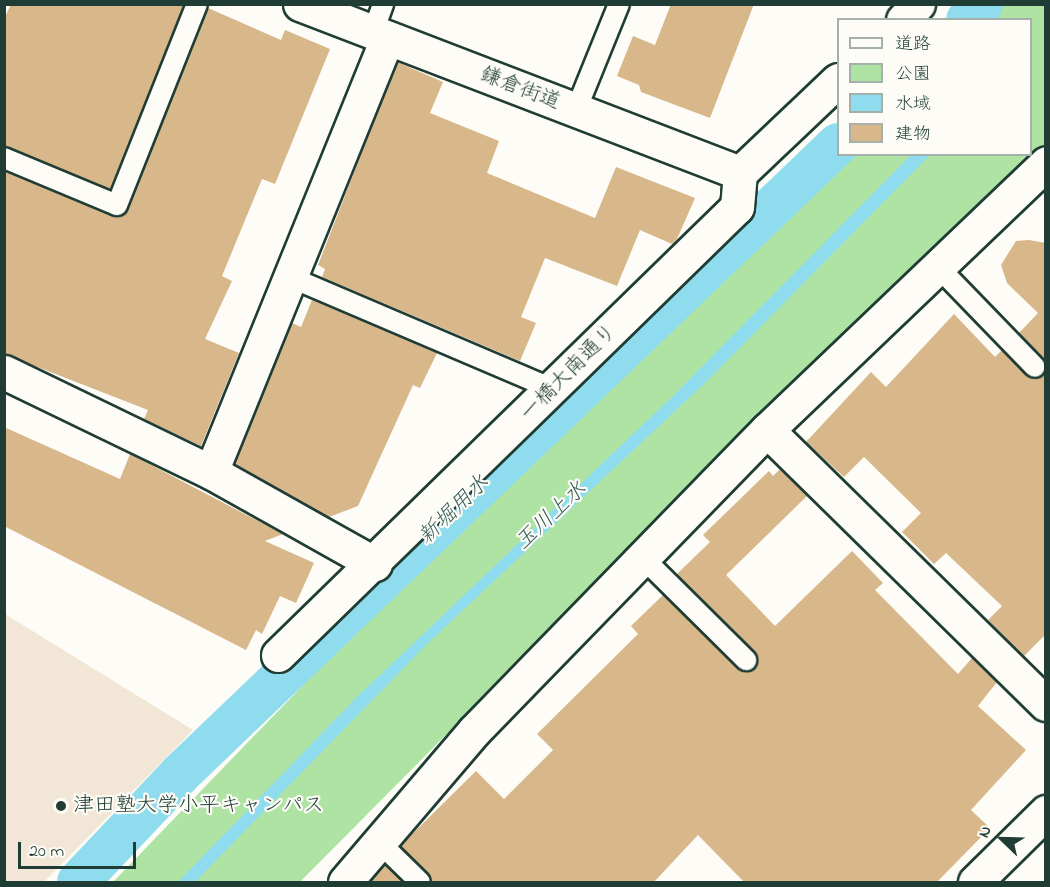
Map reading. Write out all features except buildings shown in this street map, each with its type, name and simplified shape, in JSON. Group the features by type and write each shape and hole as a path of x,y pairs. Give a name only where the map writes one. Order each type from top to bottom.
{"street":[{"name":"鎌倉街道","path":"300,4 381,25 576,110 740,173"},
{"path":"905,18 918,4"},
{"path":"211,472 290,277 381,25"},
{"path":"740,173 837,81"},
{"path":"345,882 474,731 644,559 767,430 1046,163"},
{"name":"一橋大南通り","path":"278,655 375,564 737,207 740,173"},
{"path":"4,372 211,472 375,564"},
{"path":"767,430 1046,704"},
{"path":"975,882 1046,812"}],"lane":[{"path":"4,158 117,205 197,4"},
{"path":"576,110 619,4"},
{"path":"938,267 1035,367"},
{"path":"290,277 553,389"},
{"path":"644,559 746,660"},
{"path":"379,842 420,882"}],"shaded area":[{"name":"津田塾大学小平キャンパス","path":"5,614 193,730 44,882 5,882"}],"green space":[{"path":"969,5 1045,5 1045,146 801,377 300,882 113,882 837,132 837,156 1032,156 1032,18 954,18"}],"water":[{"name":"玉川上水","path":"910,156 929,156 707,381 427,644 195,882 178,882 358,696 674,395"}],"waterway":[{"name":"新堀用水","path":"969,18 982,4"},
{"name":"新堀用水","path":"78,882 180,774 837,145"}],"place":[{"name":"津田塾大学小平キャンパス","path":"61,806"}]}
